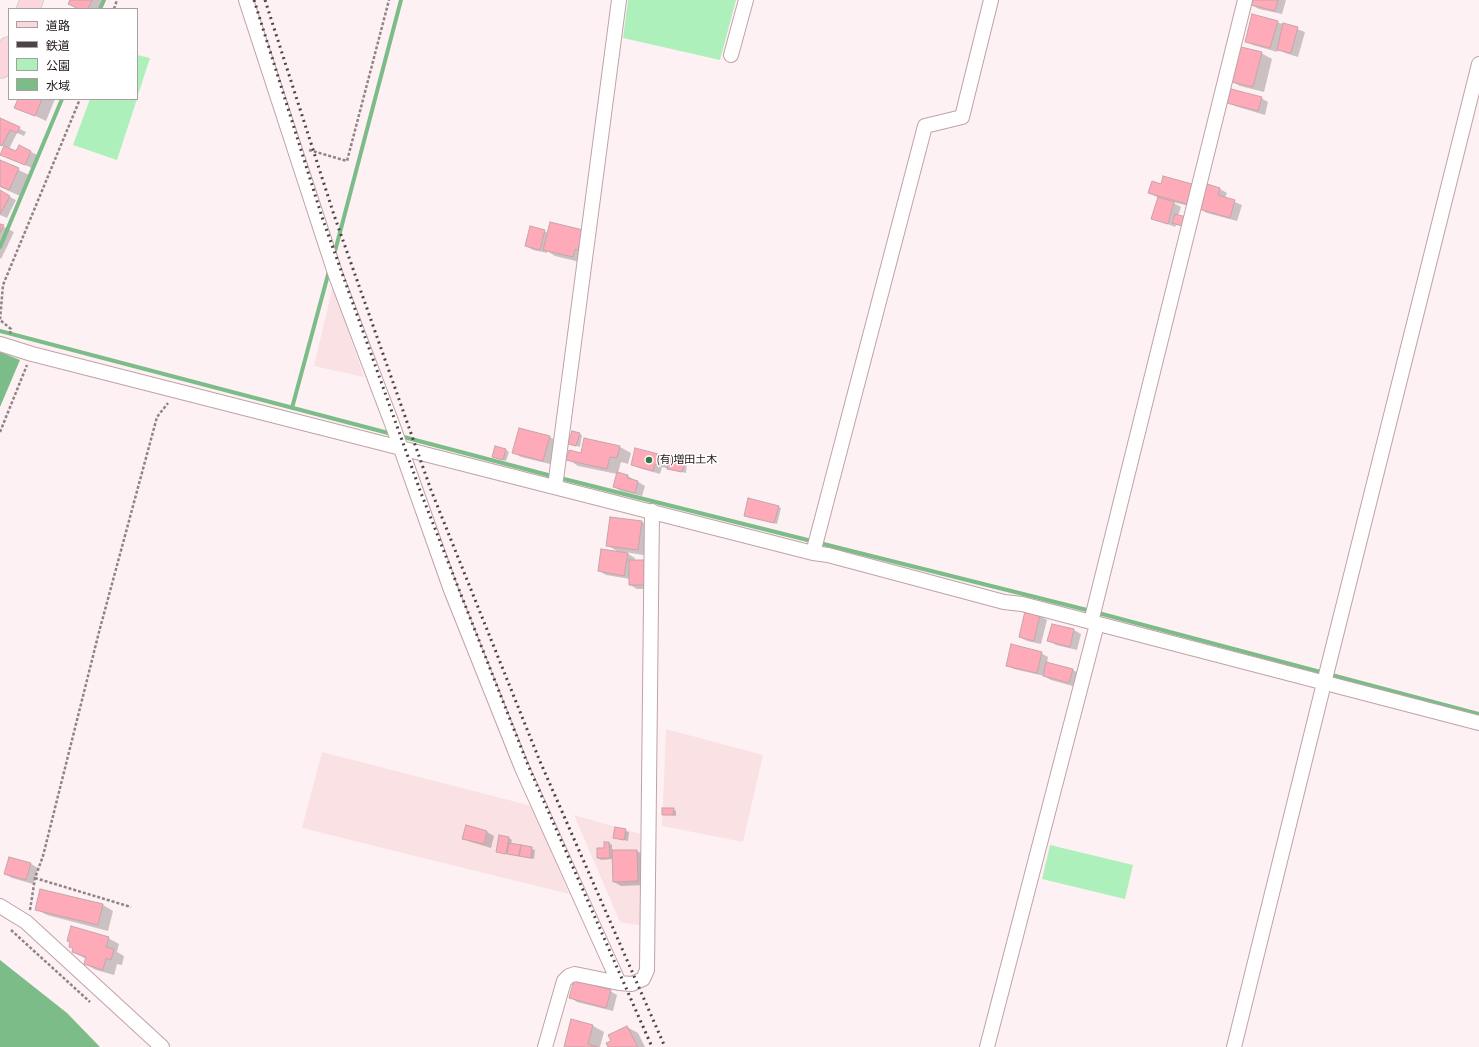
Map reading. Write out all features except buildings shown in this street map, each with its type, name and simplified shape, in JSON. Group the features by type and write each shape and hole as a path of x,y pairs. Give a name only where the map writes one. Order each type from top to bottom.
{"main road":[{"path":"0,67 8,50"}],"street":[{"path":"246,0 292,145 336,276 451,590 522,768 619,983"},
{"path":"556,480 619,0"},
{"path":"731,55 746,0"},
{"path":"814,551 925,126 962,117 991,0"},
{"path":"987,1047 1094,619 1245,0"},
{"path":"1234,1047 1479,64"},
{"path":"0,344 32,354 176,390 396,439 556,480 652,511 1326,677 1479,724"},
{"path":"545,1047 564,981 569,976 575,974 619,983 632,984 643,979 647,970 652,511"},
{"path":"0,906 26,922 162,1047"}],"path":[{"path":"292,145 347,161 388,0"},
{"path":"10,331 9,326 0,320 3,285 80,100"},
{"path":"0,432 32,354"},
{"path":"26,922 32,905 35,878 43,856 99,632 157,417 176,390"},
{"path":"35,878 131,906"},
{"path":"6,926 93,1005"}],"shaded area":[{"path":"333,285 364,377 314,366"},
{"path":"666,729 763,755 743,842 662,826"},
{"path":"322,752 532,806 569,894 302,828"},
{"path":"574,815 640,834 643,926 620,922"}],"green space":[{"path":"628,0 736,0 720,60 623,38"},
{"path":"138,55 150,58 138,95"},
{"path":"90,100 137,100 117,160 73,145"},
{"path":"1050,845 1133,865 1125,899 1042,879"}],"water":[{"path":"0,352 20,360 0,407"},
{"path":"0,960 67,1013 100,1047 0,1047"}],"waterway":[{"path":"100,8 104,0"},
{"path":"334,255 401,0"},
{"path":"0,247 62,100"},
{"path":"292,408 329,271"},
{"path":"0,331 392,434"},
{"path":"400,436 548,475 1087,610 1479,714"}],"railway":[{"path":"254,0 323,220 421,493 528,765 652,1047"},
{"path":"265,0 334,215 431,490 539,759 665,1047"}],"place":[{"name":"(有)増田土木","path":"649,460"}]}
